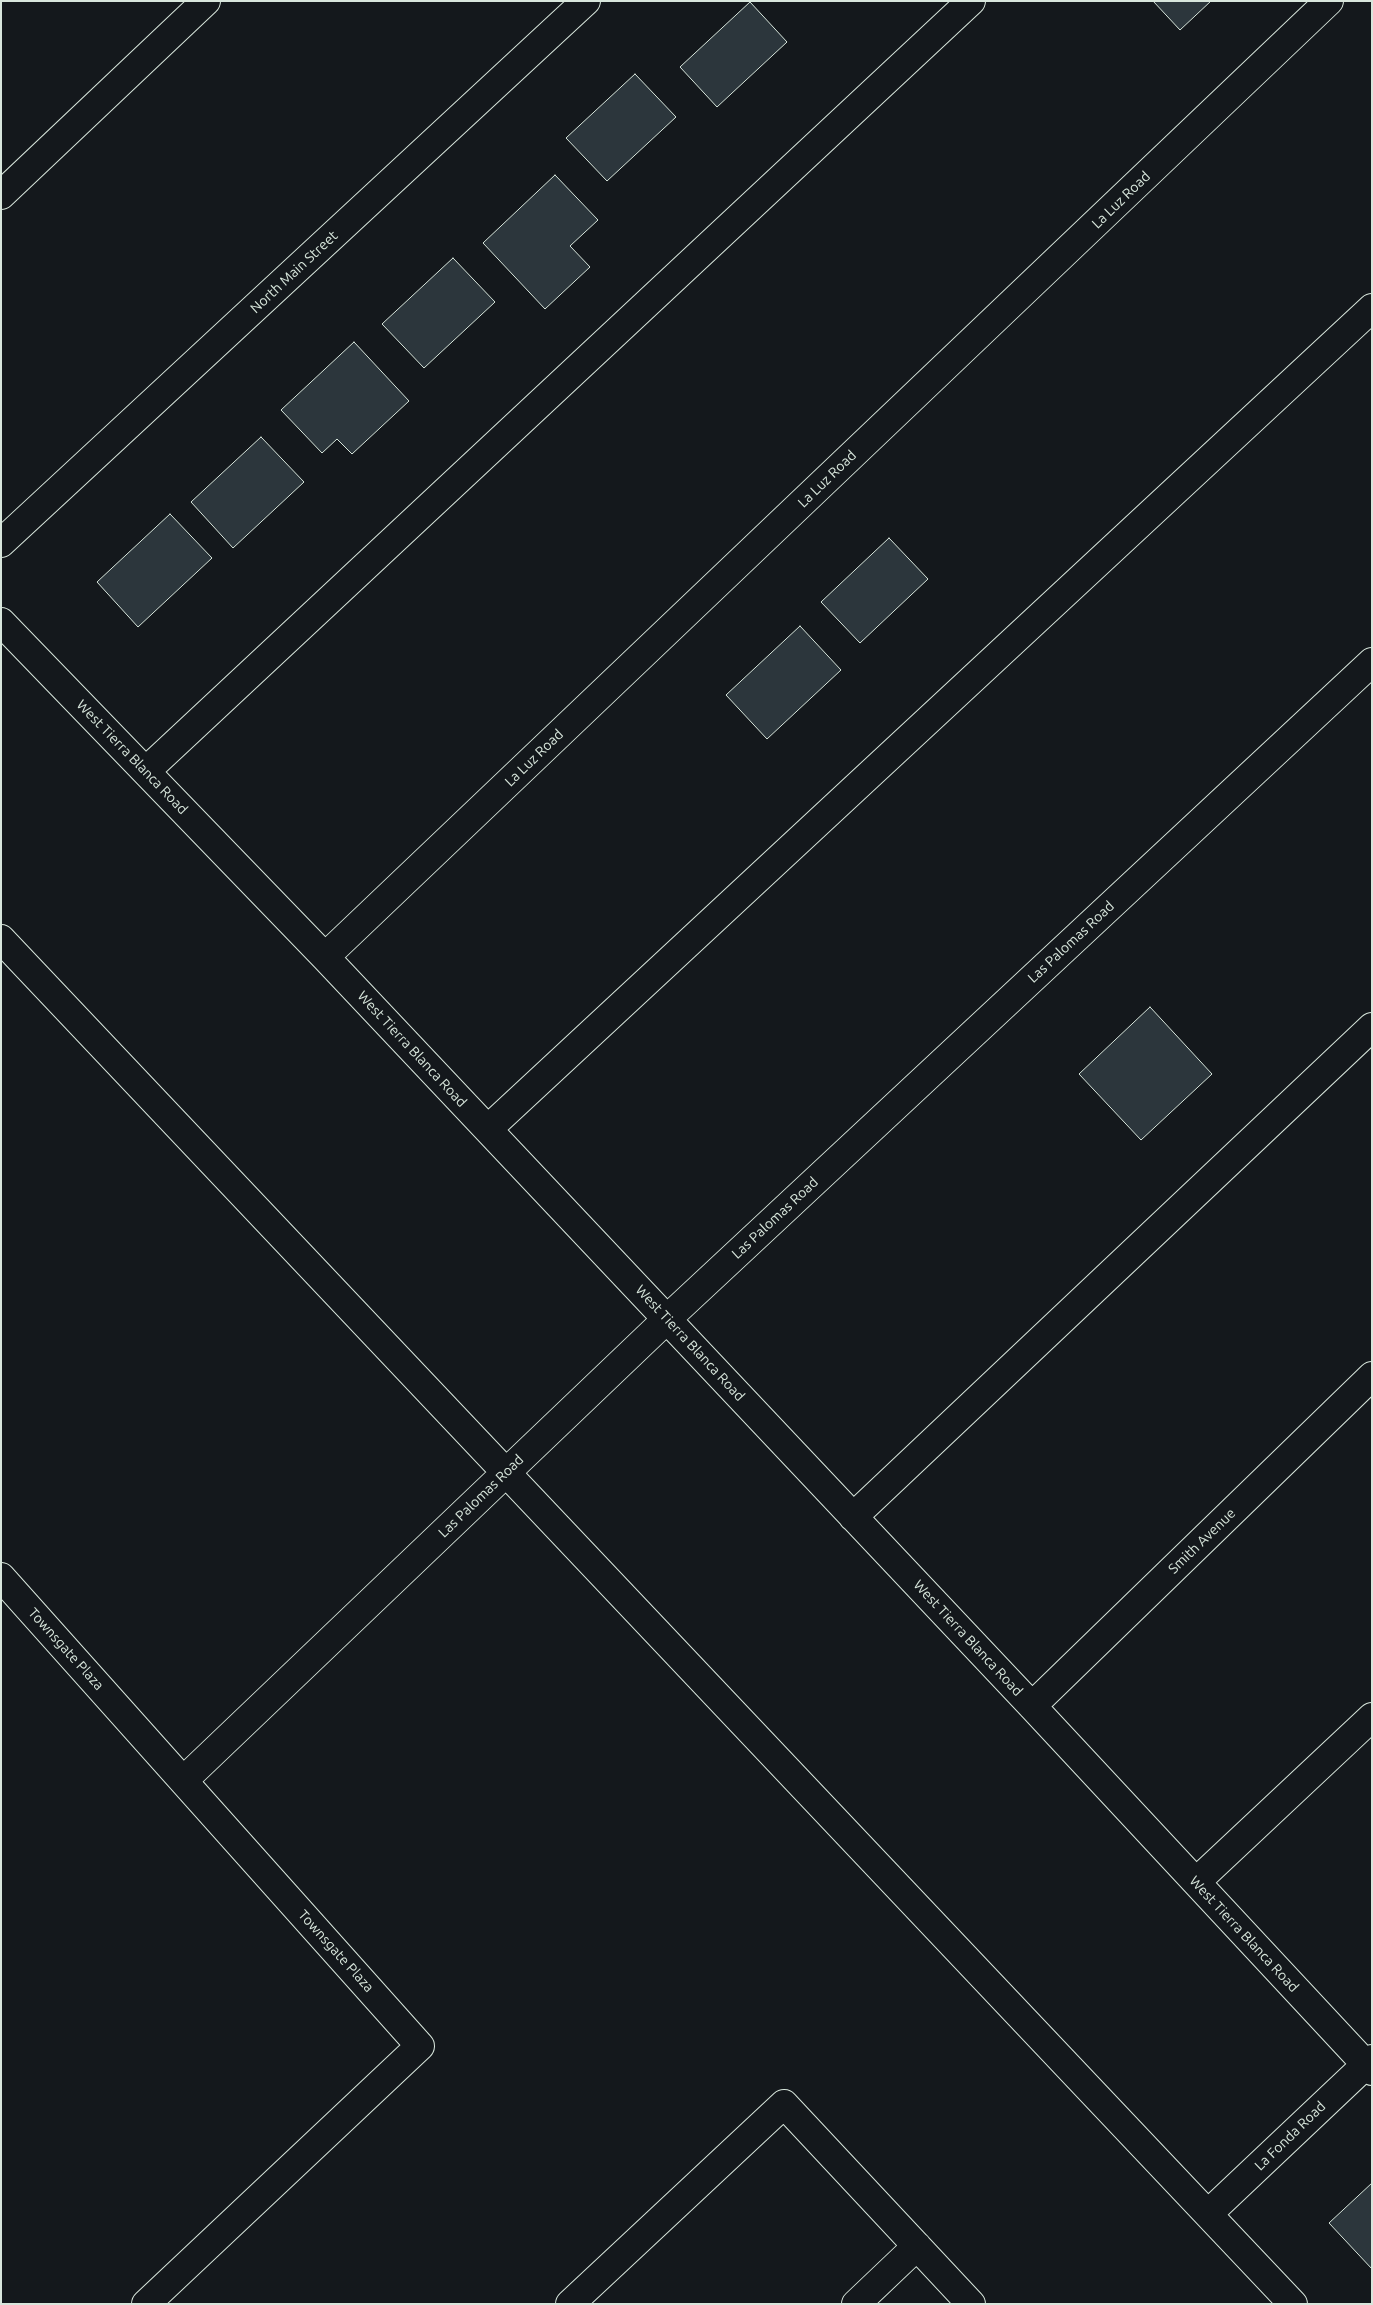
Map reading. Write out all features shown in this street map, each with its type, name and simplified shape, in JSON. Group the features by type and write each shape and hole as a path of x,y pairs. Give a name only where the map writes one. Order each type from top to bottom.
{"street":[{"path":"1,195 206,1"},
{"name":"North Main Street","path":"1,543 586,1"},
{"path":"146,771 971,1"},
{"name":"La Luz Road","path":"325,957 1329,1"},
{"path":"488,1129 1372,308"},
{"name":"West Tierra Blanca Road","path":"1,622 325,957 1370,2065"},
{"name":"Las Palomas Road","path":"184,1780 667,1319 1372,662"},
{"path":"1,939 1209,2213 1293,2304"},
{"path":"853,1517 1372,1027"},
{"name":"Smith Avenue","path":"1032,1706 1372,1376"},
{"name":"Townsgate Plaza","path":"1,1577 420,2046 146,2304"},
{"path":"1196,1882 1372,1717"},
{"name":"La Fonda Road","path":"1209,2213 1370,2065"},
{"path":"570,2304 784,2104 971,2304"},
{"path":"856,2304 917,2246"}],"building":[{"path":"1153,1 1211,1 1180,30"},
{"path":"750,2 787,42 717,107 680,67"},
{"path":"635,74 676,117 607,181 566,138"},
{"path":"555,175 598,220 570,246 590,267 545,309 483,243"},
{"path":"453,258 495,302 424,368 382,324"},
{"path":"354,342 409,401 352,454 337,439 322,453 281,410"},
{"path":"261,437 304,482 233,548 191,502"},
{"path":"170,514 212,558 138,627 97,582"},
{"path":"889,538 928,579 860,643 821,602"},
{"path":"800,626 841,670 767,739 726,695"},
{"path":"1150,1007 1212,1074 1141,1140 1079,1074"},
{"path":"1372,2183 1372,2269 1329,2223"}]}
